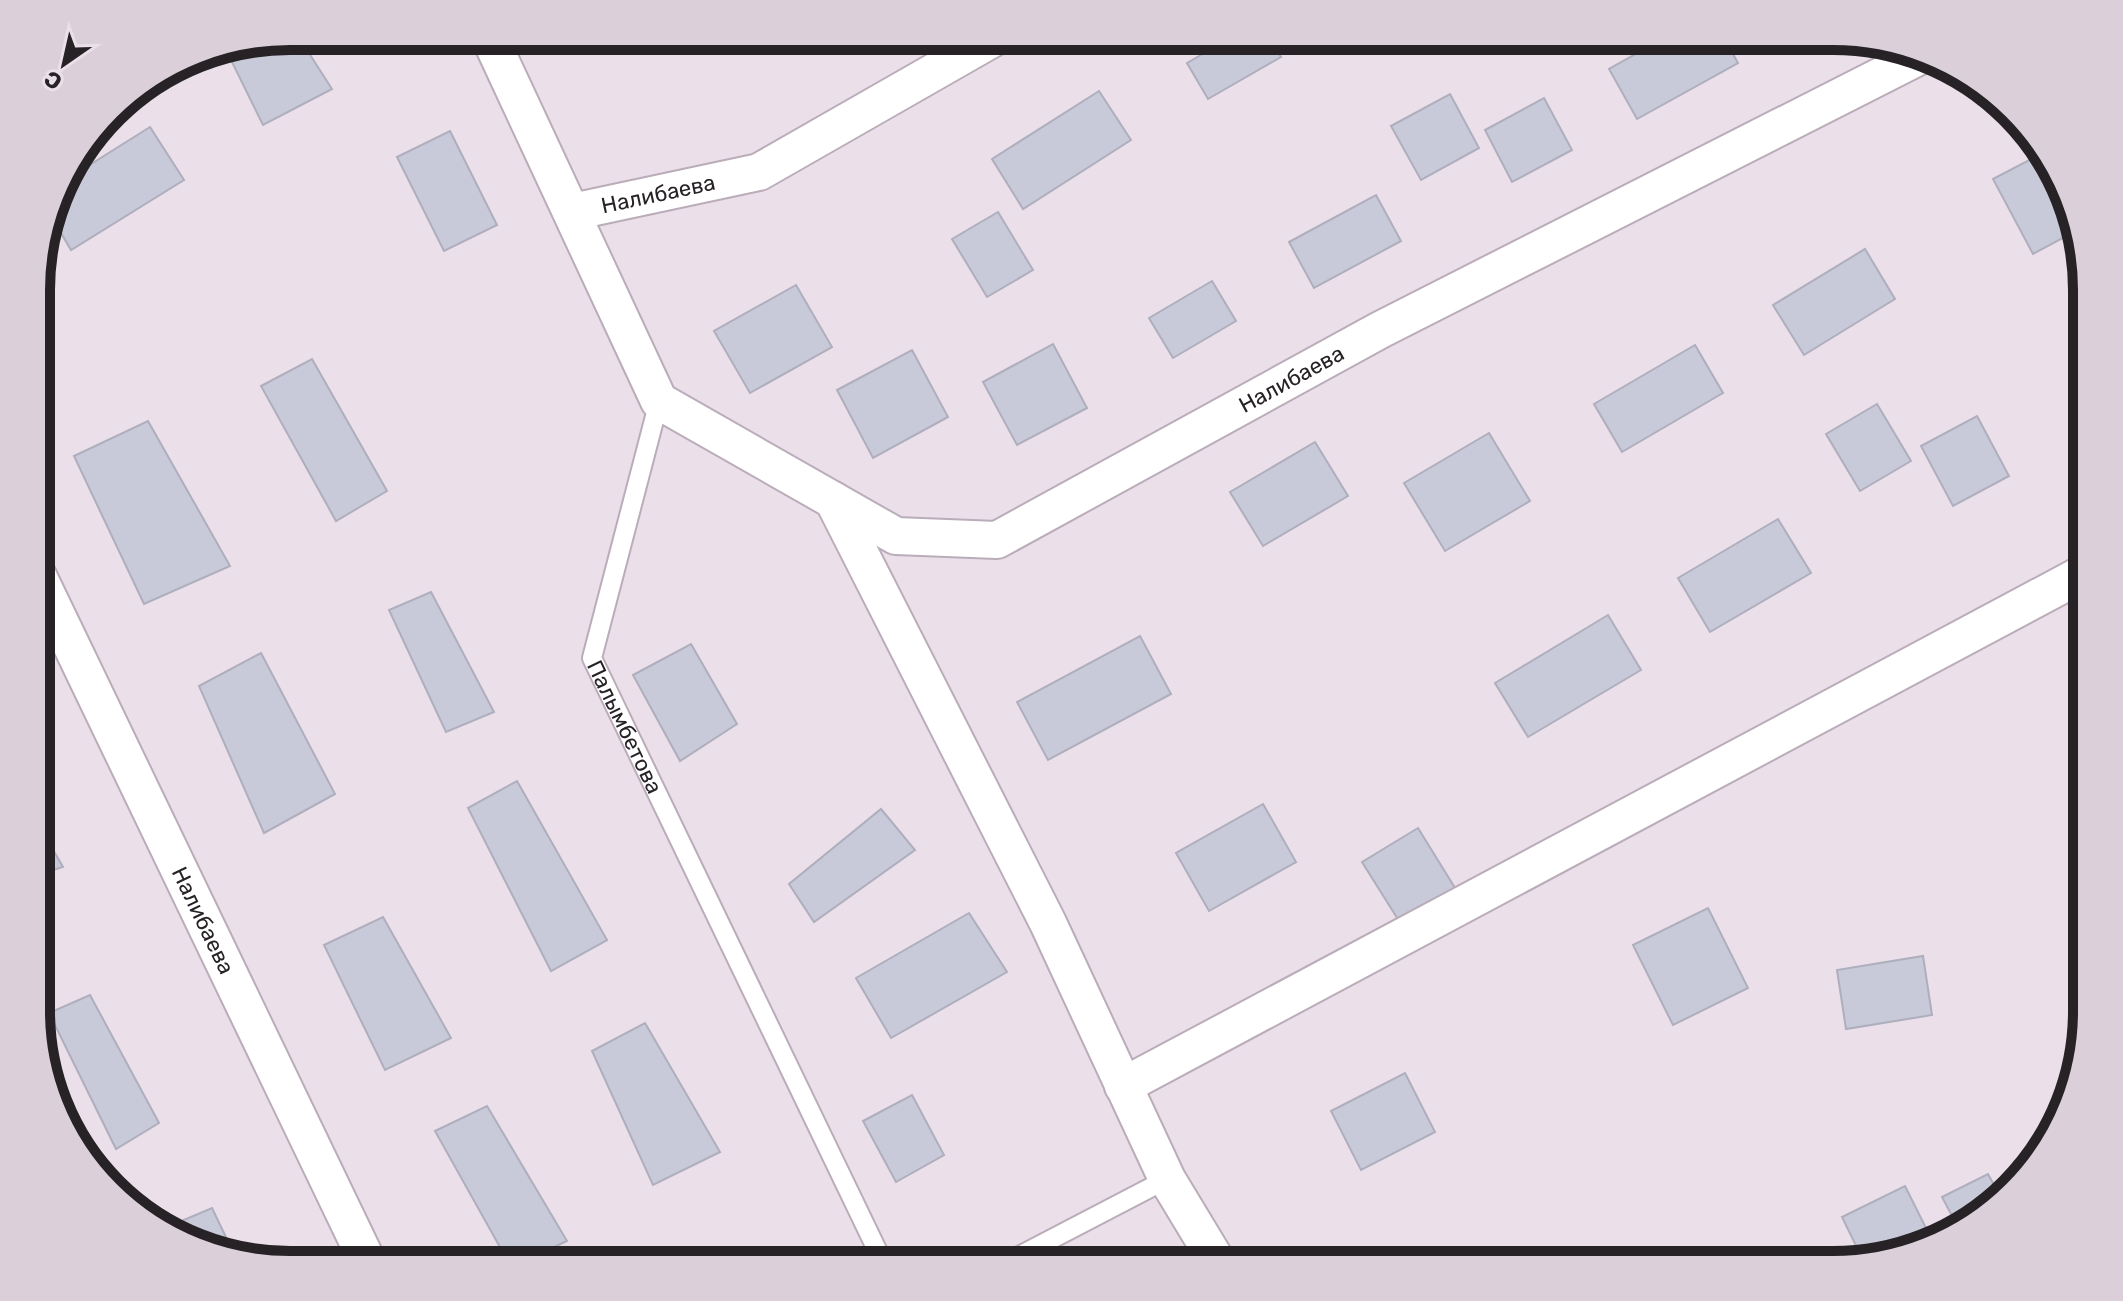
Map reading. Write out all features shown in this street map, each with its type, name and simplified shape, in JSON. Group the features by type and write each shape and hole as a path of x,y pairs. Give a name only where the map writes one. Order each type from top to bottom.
{"street":[{"path":"496,51 659,401"},
{"name":"Налибаева","path":"572,212 759,172 972,51"},
{"name":"Налибаева","path":"659,401 896,536 997,540 1380,330 1908,62"},
{"path":"833,500 1048,923 1167,1179 1210,1250"},
{"path":"1123,1086 2072,579"},
{"name":"Налибаева","path":"50,601 362,1251"}],"lane":[{"name":"Палымбетова","path":"659,401 592,658 877,1251"},
{"path":"1030,1251 1167,1179"}],"building":[{"path":"1209,50 1277,50 1281,57 1208,99 1187,63"},
{"path":"1643,50 1731,50 1738,63 1637,119 1609,69"},
{"path":"274,51 308,51 332,89 263,125 230,58"},
{"path":"1099,91 1131,140 1023,209 992,159"},
{"path":"1450,94 1479,148 1421,180 1391,126"},
{"path":"1544,98 1572,150 1512,182 1485,130"},
{"path":"150,127 184,180 71,250 58,228 68,198 83,169"},
{"path":"450,131 497,225 444,251 397,157"},
{"path":"2034,158 2055,198 2066,236 2033,254 1993,179"},
{"path":"1376,195 1401,241 1314,288 1289,242"},
{"path":"998,212 1033,270 987,297 952,239"},
{"path":"1865,249 1895,299 1804,355 1773,305"},
{"path":"1212,281 1236,321 1173,358 1149,318"},
{"path":"796,285 832,347 750,393 714,331"},
{"path":"1053,344 1087,408 1017,445 983,382"},
{"path":"1695,345 1723,393 1622,452 1594,404"},
{"path":"912,350 948,417 873,458 837,390"},
{"path":"312,359 387,491 336,521 261,386"},
{"path":"1877,404 1911,461 1860,491 1826,434"},
{"path":"1977,416 2009,476 1953,506 1921,446"},
{"path":"148,421 230,566 144,604 74,456"},
{"path":"1489,433 1530,501 1445,551 1404,483"},
{"path":"1315,442 1348,496 1263,546 1230,492"},
{"path":"1778,519 1811,573 1710,632 1678,578"},
{"path":"431,592 494,712 446,732 389,610"},
{"path":"1608,615 1641,670 1528,737 1495,683"},
{"path":"1140,636 1171,694 1048,760 1017,702"},
{"path":"691,644 737,724 680,761 633,675"},
{"path":"261,653 335,794 264,833 199,686"},
{"path":"517,781 607,940 551,971 468,808"},
{"path":"1263,804 1296,862 1209,911 1176,853"},
{"path":"881,809 915,850 814,922 789,884"},
{"path":"1418,828 1455,888 1399,921 1362,862"},
{"path":"50,845 63,867 50,871"},
{"path":"1708,908 1748,988 1673,1025 1633,945"},
{"path":"969,913 1007,972 891,1038 856,978"},
{"path":"383,917 451,1038 385,1070 324,945"},
{"path":"1923,956 1932,1015 1846,1029 1837,970"},
{"path":"90,995 159,1123 116,1149 50,1013"},
{"path":"645,1023 720,1152 653,1185 592,1051"},
{"path":"1405,1073 1435,1132 1361,1170 1331,1111"},
{"path":"912,1095 944,1155 896,1182 863,1121"},
{"path":"487,1106 567,1241 546,1251 502,1251 435,1131"},
{"path":"1988,1174 1995,1187 1953,1219 1942,1197"},
{"path":"1905,1186 1928,1232 1895,1243 1858,1249 1842,1217"},
{"path":"212,1208 229,1243 198,1233 177,1223"}]}
